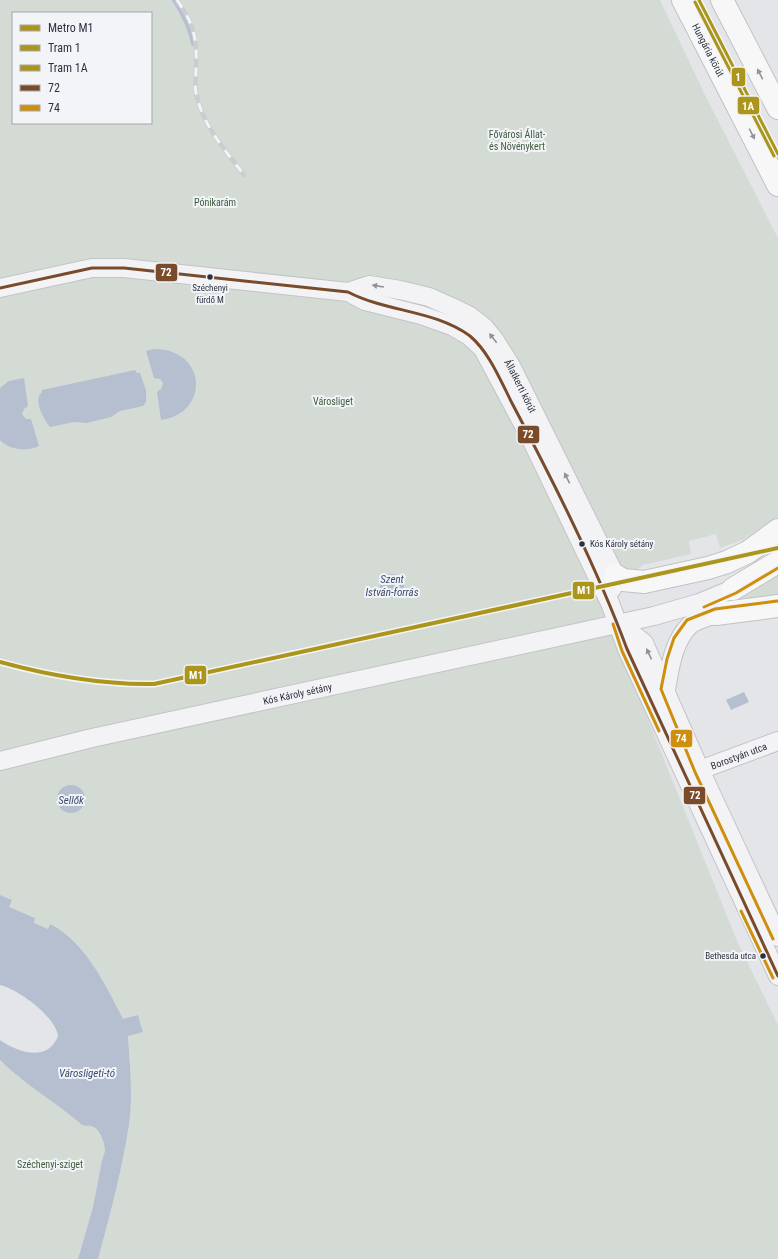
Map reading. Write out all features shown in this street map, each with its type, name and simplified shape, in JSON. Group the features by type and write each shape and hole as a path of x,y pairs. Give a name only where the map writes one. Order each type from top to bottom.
{"main road":[{"name":"Hungária körút","path":"684,0 778,185"},
{"path":"722,0 778,108"},
{"path":"615,575 624,580 644,582 708,568 727,562 748,552 778,530"},
{"path":"733,590 778,562"},
{"path":"716,614 778,606"}],"street":[{"name":"Állatkerti körút","path":"0,288 92,268 124,268 348,292 365,301 421,315 452,326 469,336 483,349 531,439 610,603 628,649 692,773"},
{"name":"Állatkerti körút","path":"348,292 369,285 400,290 428,297 470,316 484,327 494,339 511,366 615,575"},
{"path":"610,603 615,575"},
{"path":"654,616 699,603 733,590"},
{"path":"654,616 679,618 716,614"},
{"path":"666,689 672,660 680,640 690,624 716,614"},
{"name":"Kós Károly sétány","path":"0,761 92,738 519,646 618,622 654,616"},
{"path":"618,622 644,643 666,689 692,773 777,970"},
{"name":"Borostyán utca","path":"692,773 778,741"},
{"path":"692,773 778,937"}],"green space":[{"name":"Városliget","path":"0,0 660,0 705,95 778,238 778,517 742,540 720,548 716,534 689,541 691,554 643,565 600,600 737,941 778,1025 778,1259 98,1259 119,1176 129,1125 131,1092 128,1036 143,1031 138,1015 123,1020 108,992 78,947 68,935 50,924 48,929 33,923 35,918 9,907 11,900 0,895"},
{"path":"778,572 778,596 714,606"},
{"name":"Széchenyi-sziget","path":"0,1060 19,1077 81,1124 94,1127 102,1138 105,1151 93,1207 78,1259 0,1259"}],"water":[{"path":"153,349 171,351 184,359 192,369 196,382 195,394 188,406 177,415 161,420 157,392 161,389 163,383 160,379 154,378 146,351"},
{"path":"135,370 137,373 140,373 146,390 146,402 143,406 120,411 111,417 87,423 74,422 50,427 46,421 38,400 42,390"},
{"path":"24,378 28,406 24,409 22,414 26,419 31,419 39,446 29,449 18,449 8,446 0,440 0,388 9,381"},
{"name":"Szent István-forrás","path":"392,574 401,577 404,586 401,595 392,598 383,595 380,586 383,577"},
{"path":"744,692 749,702 731,710 726,700"},
{"name":"Sellők","path":"71,785 81,789 85,799 81,809 71,813 61,809 57,799 61,789"},
{"name":"Városligeti-tó","path":"0,895 12,900 9,907 35,918 34,923 48,929 50,924 74,941 102,979 123,1019 138,1015 143,1032 128,1036 131,1092 129,1125 119,1176 98,1259 78,1259 93,1207 105,1151 100,1134 94,1127 81,1124 19,1077 0,1060 0,1040 15,1048 32,1053 47,1050 58,1036 51,1021 35,1005 16,992 0,985"}],"waterway":[{"path":"174,0 186,21 193,44"}],"railway":[{"path":"177,0 188,17 194,33 196,49 195,83 200,108 210,129 244,175"}],"metro line":[{"name":"M1","path":"0,662 76,679 115,683 154,684 778,548"}],"tram line":[{"name":"1","path":"699,0 778,154"},
{"name":"1A","path":"695,2 774,156"}],"transit line":[{"name":"72","path":"0,288 92,268 124,268 348,292 378,304 442,321 456,327 470,336 477,343 494,368 574,525 602,587 627,649 778,976"},
{"name":"74","path":"704,607 736,593 778,568"},
{"name":"74","path":"773,939 695,772 661,689 667,659 674,638 687,620 715,609 777,601"},
{"name":"74","path":"613,624 622,651 659,731"},
{"name":"74","path":"741,911 773,978"}],"place":[{"name":"Széchenyi fürdő M","path":"210,277"},
{"name":"Kós Károly sétány","path":"582,544"},
{"name":"Bethesda utca","path":"763,956"}],"park label":[{"name":"Fővárosi Állat- és Növénykert","path":"517,140"},
{"name":"Pónikarám","path":"215,202"}]}
